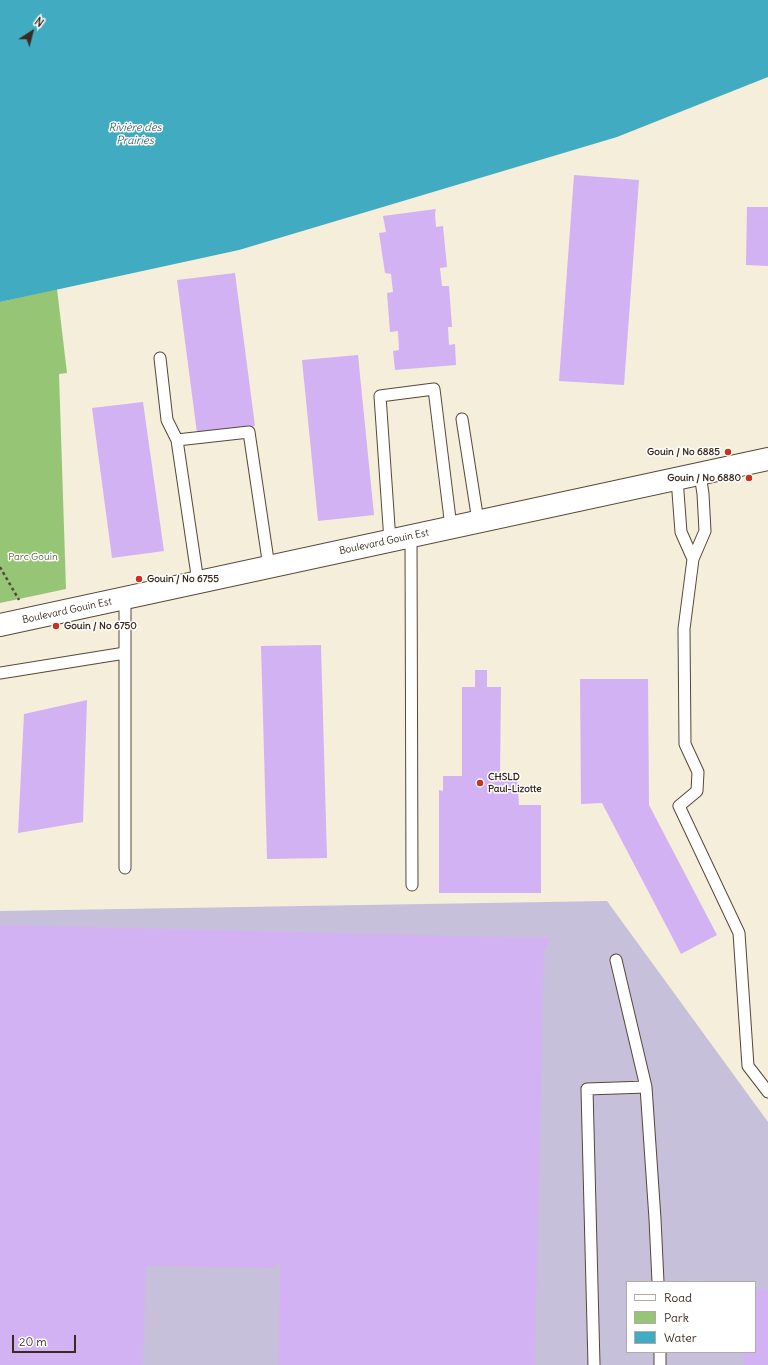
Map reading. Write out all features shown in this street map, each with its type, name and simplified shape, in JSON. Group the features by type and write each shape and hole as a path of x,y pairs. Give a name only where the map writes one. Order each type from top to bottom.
{"street":[{"name":"Boulevard Gouin Est","path":"0,625 768,459"}],"lane":[{"path":"160,358 167,420 177,440 198,582"},
{"path":"412,885 400,539 380,396 434,389 451,527"},
{"path":"462,419 478,521"},
{"path":"177,440 249,432 270,567"},
{"path":"700,474 703,494 705,531 693,559 684,629 685,744 698,772 697,791 679,806 739,933 748,1066 768,1092"},
{"path":"677,479 681,532 693,559"},
{"path":"125,598 125,868"},
{"path":"0,673 125,653"},
{"path":"616,960 646,1087 658,1281"},
{"path":"594,1365 587,1089 646,1087"},
{"path":"660,1353 660,1365"}],"path":[{"path":"0,567 30,619"}],"shaded area":[{"path":"607,901 768,1122 768,1365 0,1365 0,911"}],"green space":[{"name":"Parc Gouin","path":"57,289 67,373 59,374 66,589 0,603 0,302"}],"water":[{"name":"Rivière des Prairies","path":"0,0 768,0 768,77 617,137 239,250 0,302"}],"building":[{"path":"574,175 639,180 624,385 559,381"},
{"path":"747,207 768,207 768,266 746,265"},
{"path":"436,209 436,227 443,226 447,267 440,268 442,286 449,286 452,327 448,327 449,345 455,344 456,365 395,370 393,351 399,350 398,331 390,332 387,293 393,292 391,274 385,273 379,233 386,232 383,216"},
{"path":"235,273 255,426 197,433 177,280"},
{"path":"358,355 374,515 318,521 302,360"},
{"path":"143,402 164,551 112,558 92,408"},
{"path":"321,645 327,858 267,859 261,646"},
{"name":"CHSLD Paul-Lizotte","path":"475,670 487,670 487,687 501,687 500,777 517,776 519,805 541,805 541,893 439,893 439,790 443,791 443,776 462,776 462,687 475,687"},
{"path":"580,679 648,679 649,805 717,935 681,954 602,803 581,804"},
{"path":"87,700 83,822 18,833 24,714"},
{"path":"0,925 551,938 544,951 535,1365 278,1365 280,1261 274,1268 146,1266 143,1365 0,1365"},
{"path":"768,1289 768,1365 744,1365 743,1353 756,1353 756,1290"}],"place":[{"name":"Gouin / No 6885","path":"728,452"},
{"name":"Gouin / No 6880","path":"749,478"},
{"name":"Gouin / No 6755","path":"139,579"},
{"name":"Gouin / No 6750","path":"56,626"},
{"name":"CHSLD Paul-Lizotte","path":"480,783"}]}
